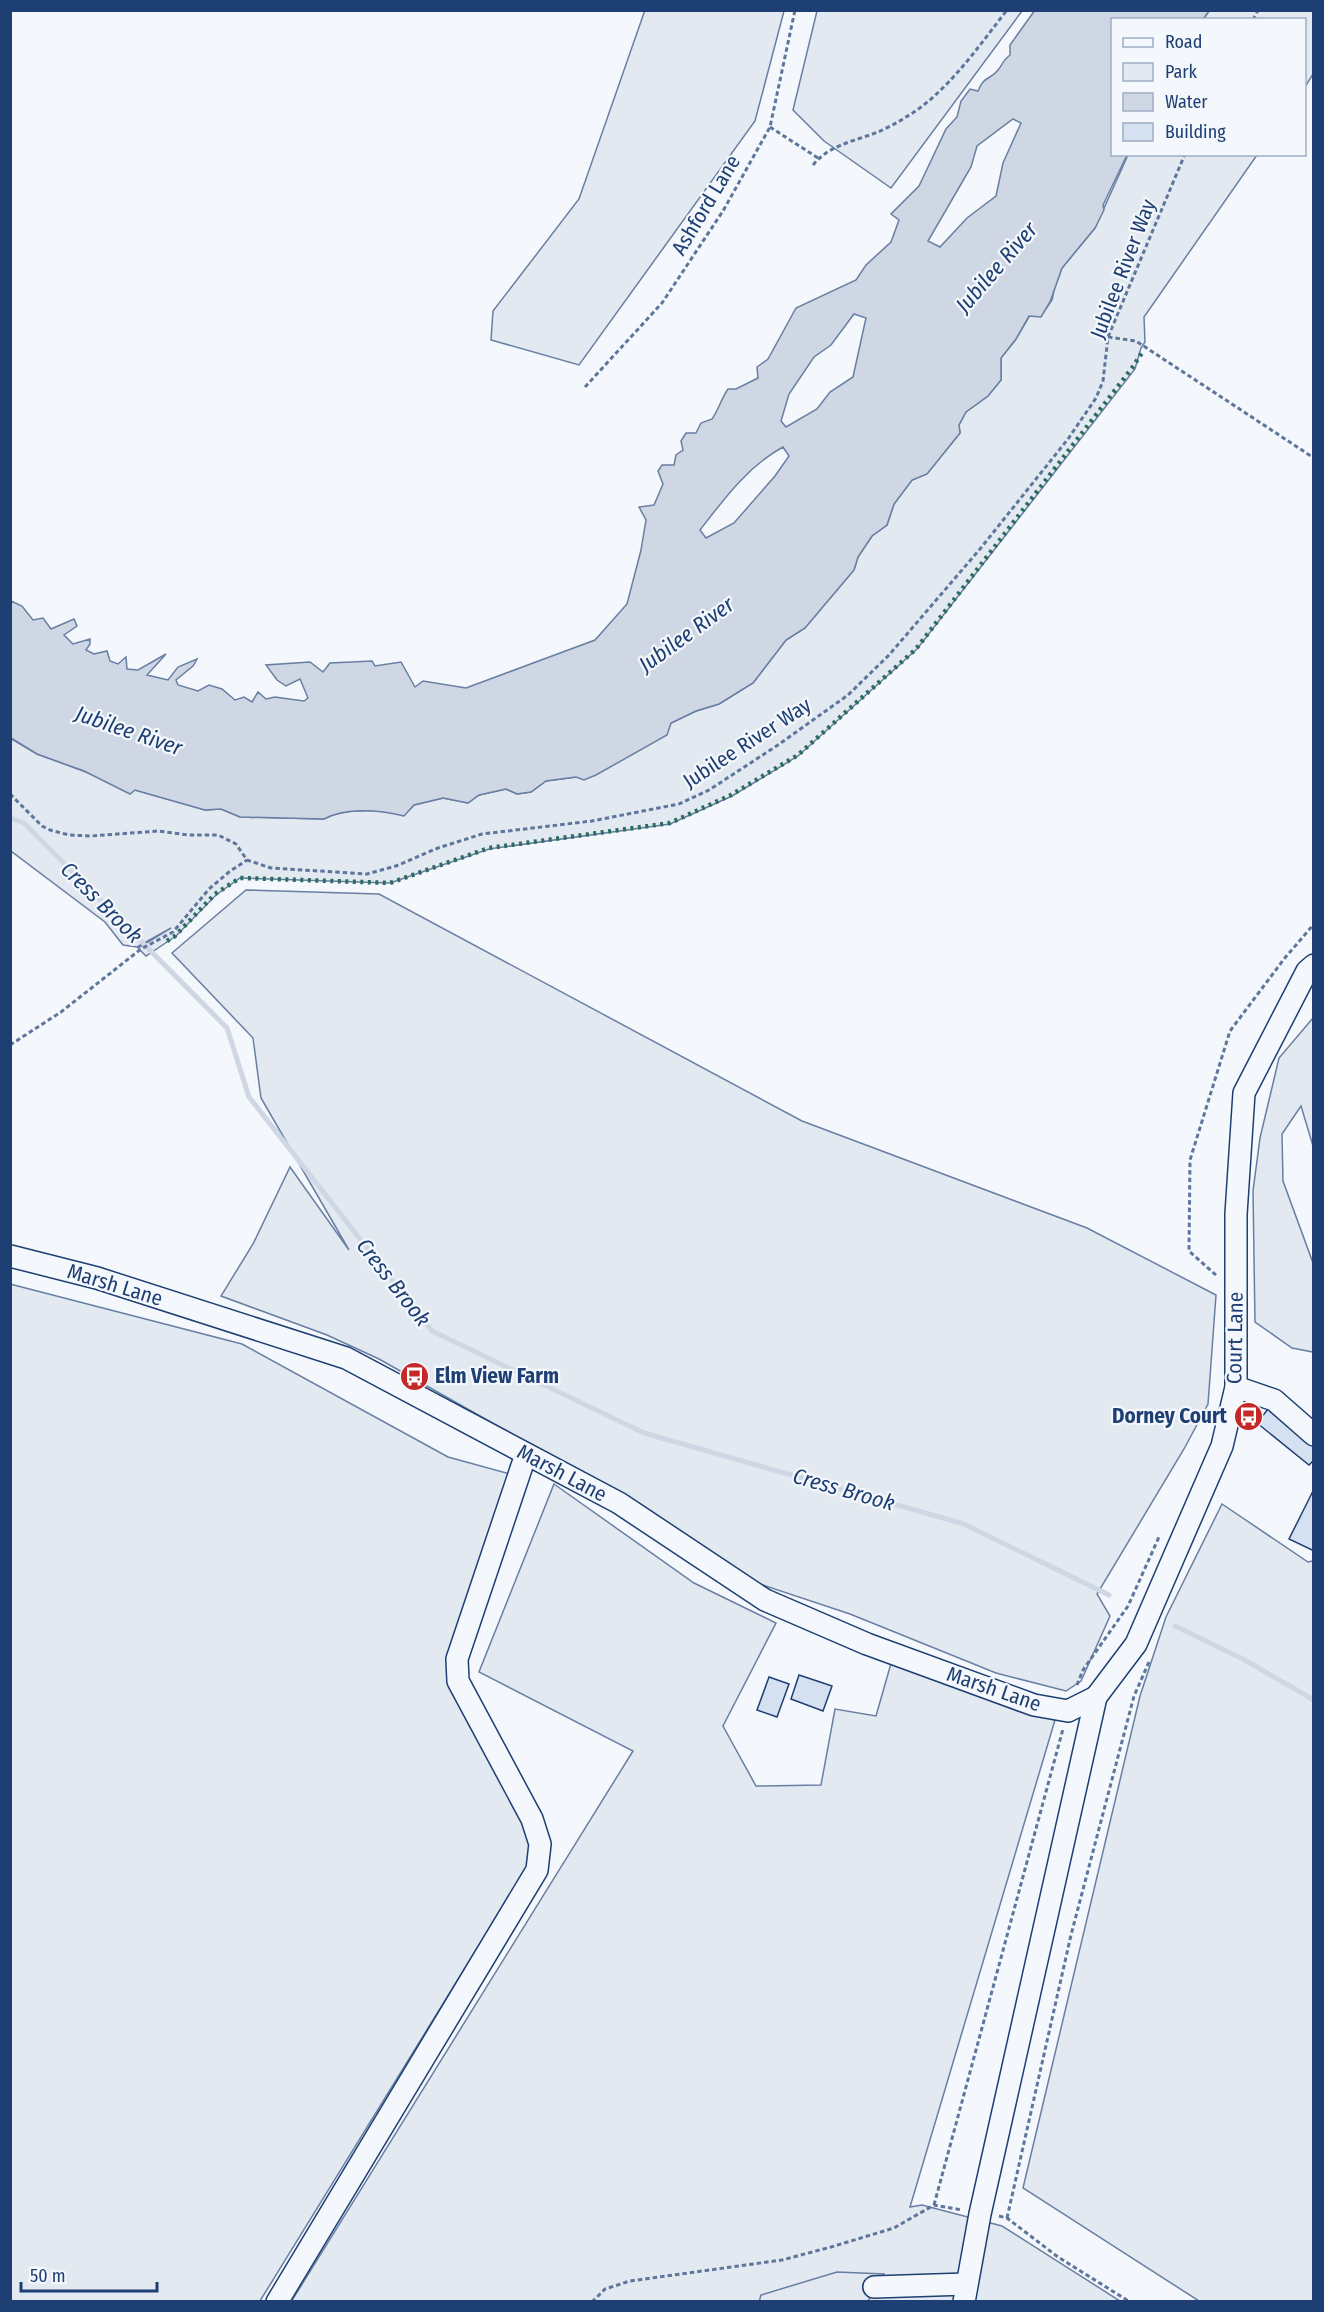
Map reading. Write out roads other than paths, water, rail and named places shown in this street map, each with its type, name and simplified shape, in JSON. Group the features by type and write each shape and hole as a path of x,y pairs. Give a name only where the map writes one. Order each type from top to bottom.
{"street":[{"name":"Court Lane","path":"1096,1697 1136,1644 1222,1446 1236,1387 1236,1214 1244,1094 1307,971 1314,965"},
{"name":"Marsh Lane","path":"10,1256 98,1278 346,1358 619,1503 765,1600 867,1644 1034,1705 1068,1711 1096,1697"},
{"path":"1236,1387 1274,1400 1314,1435"},
{"path":"276,2301 537,1870 540,1844 532,1819 458,1681 457,1659 526,1454"},
{"path":"874,2287 965,2293 980,2214 1096,1697"}],"water":[{"name":"Jubilee River","path":"1035,10 1209,11 1204,18 1111,18 1111,156 1127,156 1103,205 1104,210 1095,228 1062,268 1050,302 1041,317 1029,316 1016,339 1001,358 1001,380 988,396 966,412 959,425 960,433 927,474 912,480 894,504 887,525 872,536 858,557 854,570 805,628 786,640 753,683 719,704 696,711 671,723 667,735 584,780 576,777 546,781 531,792 517,794 506,789 479,795 468,803 443,798 414,805 404,816 384,812 353,811 324,819 240,817 221,809 205,810 135,790 130,794 84,771 37,754 11,738 11,601 22,606 33,620 43,618 51,629 74,619 77,626 64,635 73,644 90,639 86,650 94,654 107,651 110,661 118,664 126,657 127,669 138,670 166,654 147,675 168,680 178,667 197,659 193,666 176,680 178,685 198,691 209,685 222,689 235,700 244,697 252,702 258,692 266,699 275,697 304,701 308,698 300,679 286,686 277,680 266,665 310,662 323,672 330,663 372,661 375,666 401,662 415,687 423,681 466,688 595,640 627,604 646,520 639,507 654,505 663,484 658,471 662,465 674,465 676,455 683,450 681,441 686,433 696,433 701,423 712,419 728,389 736,389 758,378 757,367 768,359 796,308 856,280 866,265 891,242 899,220 891,214 919,186 946,129 957,117 961,101 970,89 978,91 983,82 1000,68 1010,55 1010,45","holes":["1013,119 1021,123 1003,163 996,196 967,218 940,247 928,241 971,167 977,146","854,314 866,318 853,377 830,392 817,409 786,427 781,421 789,394 814,357 831,345","783,447 789,456 775,476 734,523 706,538 700,530 737,484 770,455"]}],"waterway":[{"name":"Cress Brook","path":"10,818 24,823 227,1028 249,1097 432,1331 644,1433 964,1524 1109,1595"},
{"name":"Cress Brook","path":"1175,1626 1243,1659 1314,1700"}],"place":[{"name":"Elm View Farm","path":"414,1376"},
{"name":"Dorney Court","path":"1248,1416"}]}
